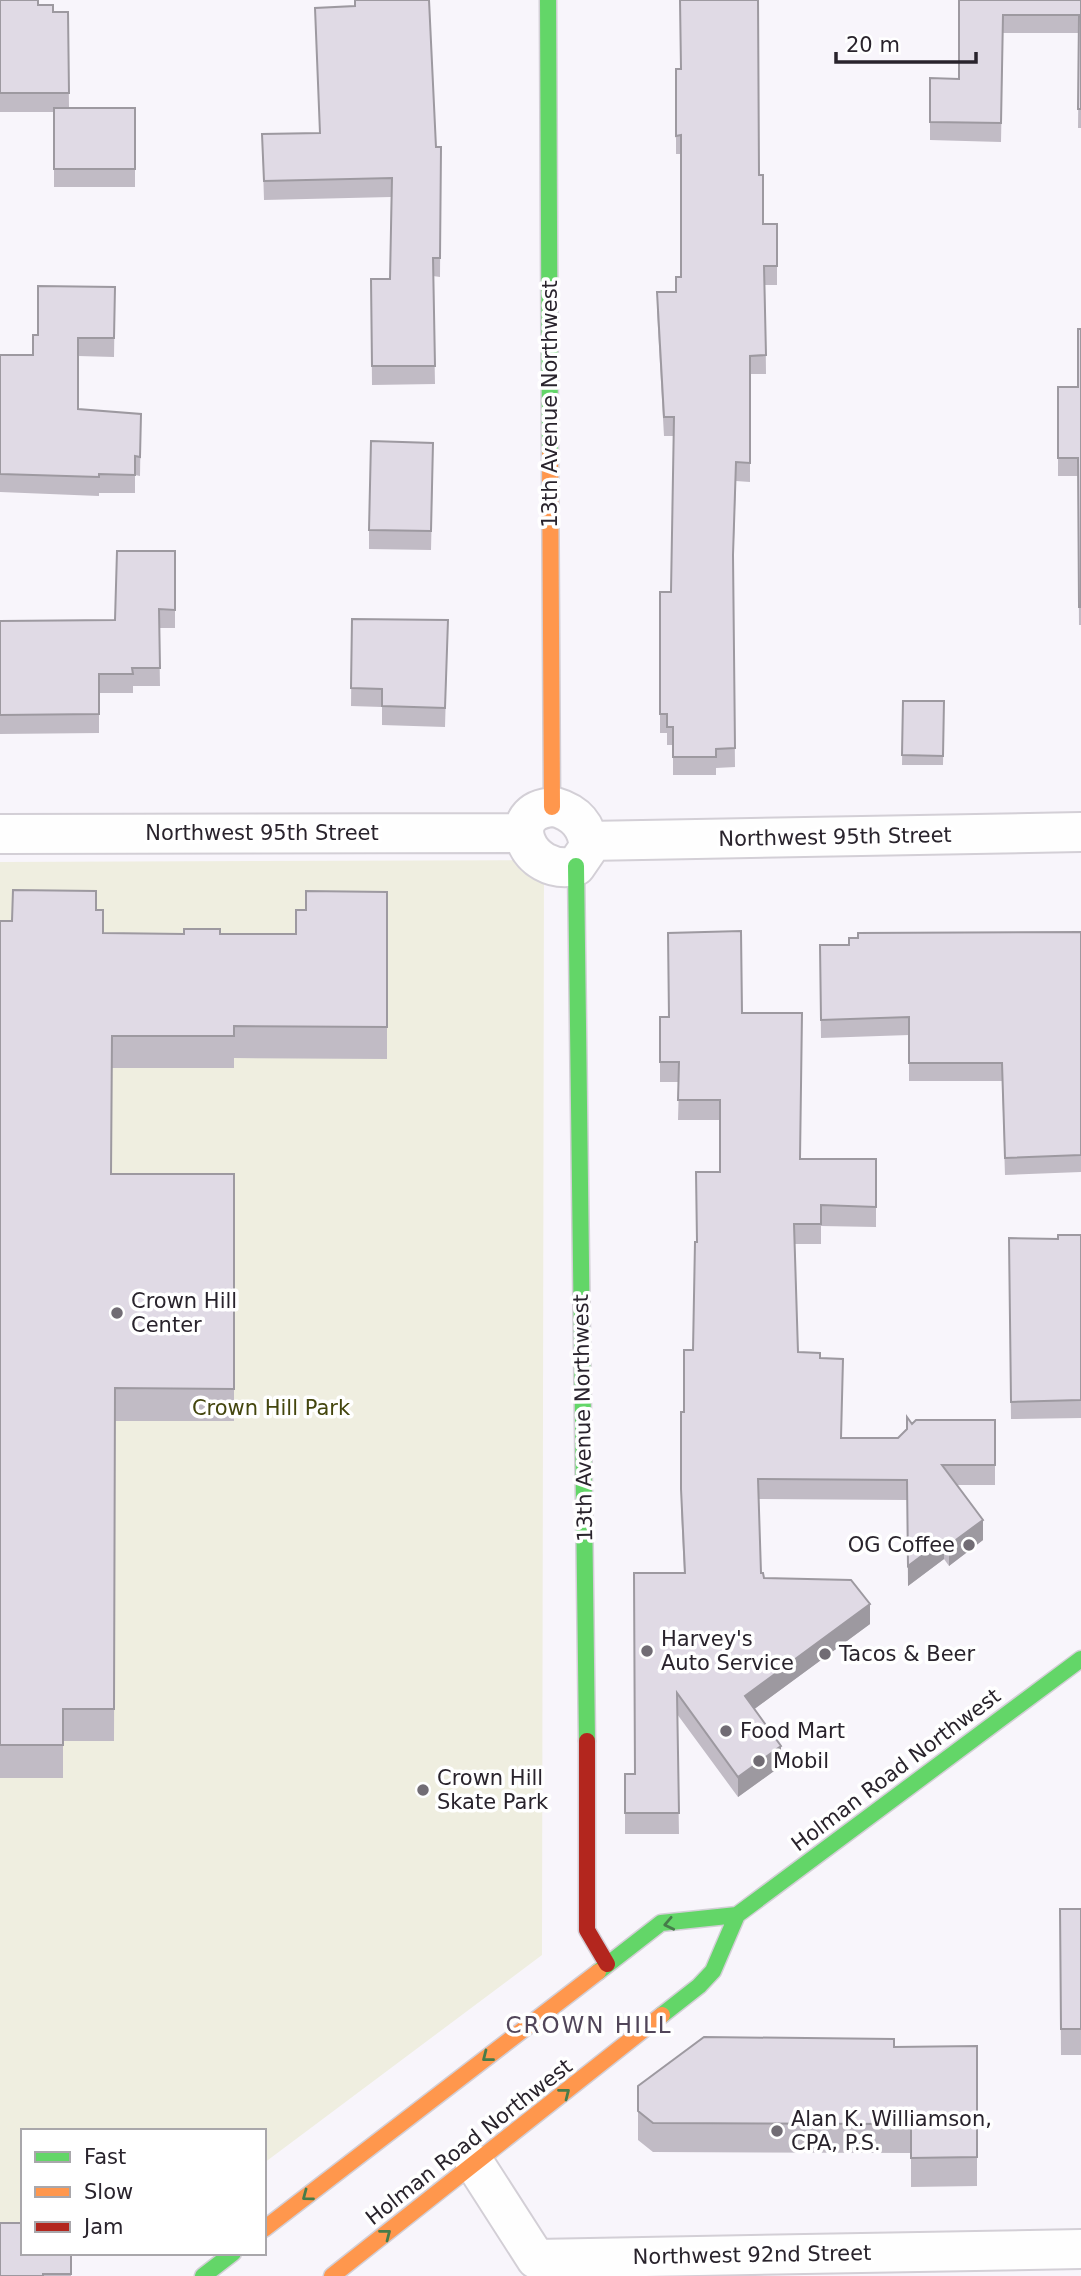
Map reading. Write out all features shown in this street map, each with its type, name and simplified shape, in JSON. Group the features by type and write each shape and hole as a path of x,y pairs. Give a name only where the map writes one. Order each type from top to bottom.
{"street":[{"name":"13th Avenue Northwest","path":"548,0 552,807"},
{"path":"552,807 566,810 585,829 582,854 565,868 539,858 527,845 523,833 534,813 552,807"},
{"name":"Northwest 95th Street","path":"582,854 1081,832"},
{"name":"Northwest 95th Street","path":"0,834 523,833"},
{"name":"13th Avenue Northwest","path":"582,854 587,1930 607,1964"},
{"name":"Holman Road Northwest","path":"332,2276 699,1986 713,1971 737,1915 1081,1659"},
{"path":"266,2227 662,1923 737,1915"},
{"name":"Northwest 92nd Street","path":"475,2164 537,2267 1081,2249"},
{"path":"203,2276 230,2255"}],"green space":[{"name":"Crown Hill Park","path":"544,860 542,1955 266,2162 266,2129 21,2129 21,2244 0,2243 0,862"}],"building":[{"path":"0,0 38,0 38,5 53,5 53,12 68,12 69,93 0,93"},
{"path":"355,0 429,0 436,147 441,147 440,258 433,258 435,366 372,366 371,279 390,279 392,178 264,181 262,134 320,133 315,8 355,6"},
{"path":"680,0 758,0 759,175 763,175 763,224 777,224 777,266 764,266 766,355 750,356 750,463 736,462 733,555 735,748 716,749 716,757 673,757 673,727 667,727 667,714 660,714 660,592 671,592 674,417 664,417 657,292 676,292 676,277 681,277 681,135 676,136 676,69 681,69"},
{"path":"959,0 1081,0 1081,109 1078,109 1079,15 1003,15 1001,123 930,122 930,78 959,79"},
{"path":"54,108 135,108 135,169 54,169"},
{"path":"38,286 115,287 114,338 78,338 78,409 141,414 140,457 135,456 135,475 99,474 99,477 0,474 0,355 33,355 33,335 38,335"},
{"path":"1078,329 1081,329 1081,607 1078,458 1058,458 1058,387 1078,387"},
{"path":"371,441 433,443 431,531 369,530"},
{"path":"117,551 175,551 175,610 159,609 160,668 132,668 133,674 99,674 99,714 0,715 0,621 115,620"},
{"path":"352,619 448,620 445,708 382,706 382,689 351,688"},
{"path":"903,701 944,701 943,756 902,755"},
{"name":"Crown Hill Center","path":"13,890 96,891 96,910 103,910 103,933 184,934 184,929 220,929 220,934 296,934 296,910 306,910 306,891 387,892 387,1027 234,1026 234,1036 112,1036 111,1174 234,1174 234,1389 115,1388 114,1709 63,1709 63,1745 0,1745 0,921 12,921"},
{"path":"741,931 742,1013 802,1013 800,1159 876,1159 876,1207 821,1205 821,1224 794,1224 798,1352 820,1353 820,1358 843,1359 841,1438 898,1438 907,1429 907,1417 912,1424 916,1420 995,1420 995,1465 942,1465 983,1520 949,1545 944,1539 908,1566 907,1480 758,1479 761,1573 764,1578 851,1580 870,1604 745,1696 781,1746 738,1777 677,1693 679,1813 625,1813 625,1774 635,1774 634,1573 685,1573 681,1412 684,1412 684,1350 693,1350 697,1242 696,1172 720,1172 720,1100 678,1100 679,1062 660,1062 660,1017 669,1017 668,933"},
{"path":"1081,932 1081,1155 1005,1158 1002,1063 909,1063 909,1017 821,1020 820,945 849,945 849,938 858,938 858,933"},
{"path":"1058,1235 1081,1235 1081,1400 1011,1402 1009,1238 1058,1239"},
{"path":"1060,1909 1081,1909 1081,2029 1061,2029"},
{"path":"704,2037 894,2039 894,2047 977,2046 977,2157 911,2158 911,2124 653,2123 638,2111 638,2086"},
{"path":"0,2223 21,2223 21,2255 71,2255 71,2274 0,2276"}],"traffic: fast":[{"path":"548,0 550,454"},
{"path":"576,866 587,1741"},
{"path":"662,2015 699,1986 713,1971 737,1915 1081,1659"},
{"path":"598,1972 661,1923 737,1915"},
{"path":"203,2276 230,2255"}],"traffic: slow":[{"path":"550,454 552,807"},
{"path":"266,2227 598,1972"},
{"path":"332,2276 662,2015"}],"traffic: jam":[{"path":"587,1741 587,1930 607,1964"}],"place":[{"name":"Crown Hill Center","path":"117,1313"},
{"name":"OG Coffee","path":"969,1545"},
{"name":"Harvey's Auto Service","path":"647,1651"},
{"name":"Tacos & Beer","path":"825,1654"},
{"name":"Food Mart","path":"726,1731"},
{"name":"Mobil","path":"759,1761"},
{"name":"Crown Hill Skate Park","path":"423,1790"},
{"name":"Alan K. Williamson, CPA, P.S.","path":"777,2131"}],"district":[{"name":"CROWN HILL","path":"589,2025"}]}
